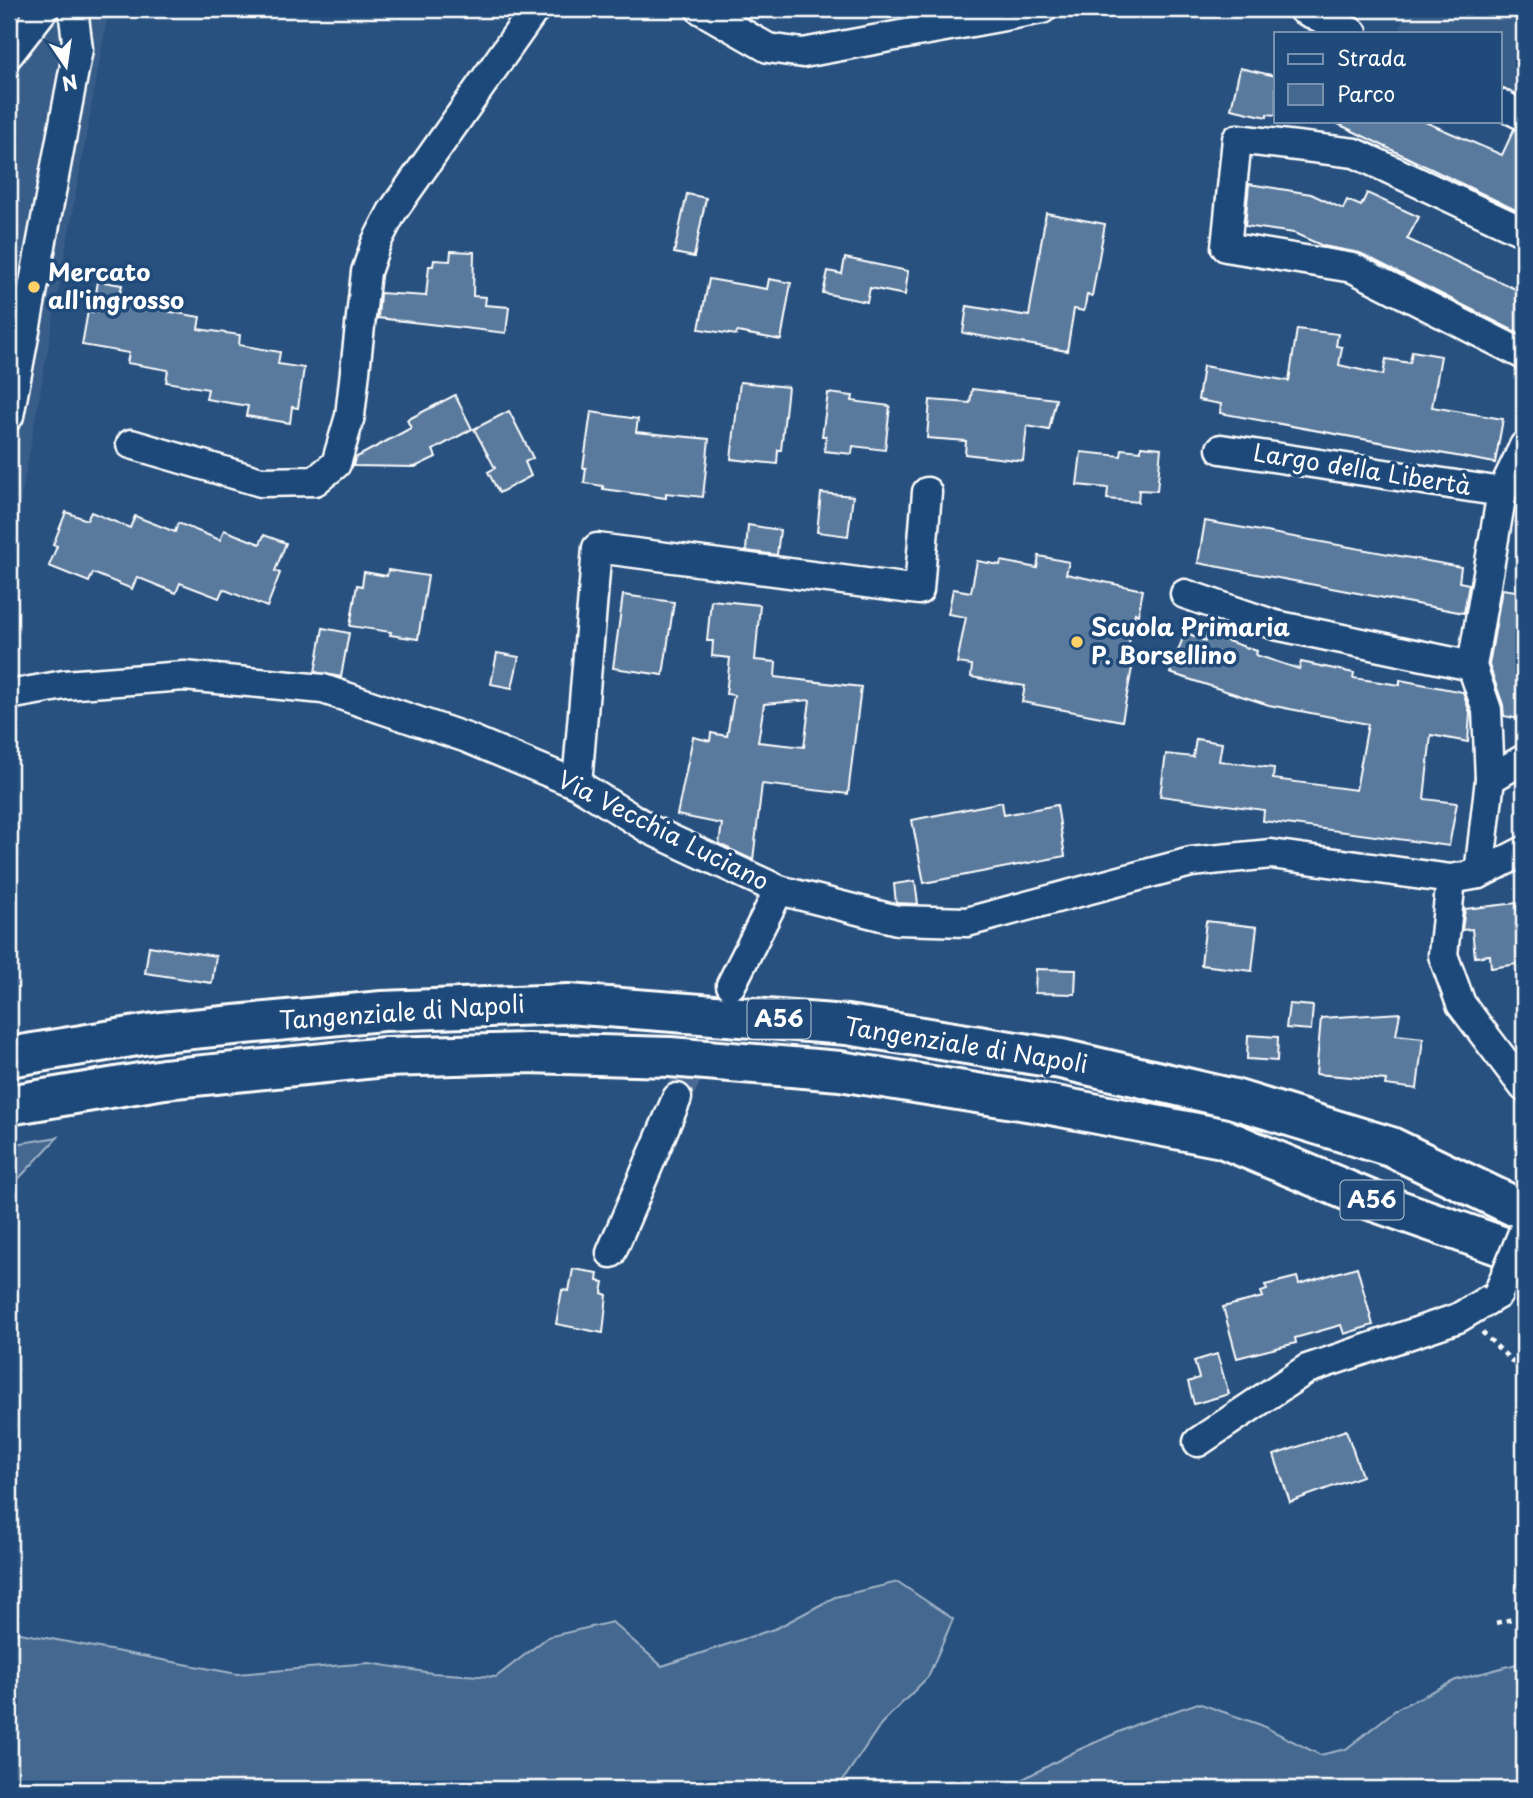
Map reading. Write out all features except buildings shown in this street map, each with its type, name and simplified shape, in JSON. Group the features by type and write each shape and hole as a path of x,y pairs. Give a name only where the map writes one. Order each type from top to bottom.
{"highway":[{"name":"Tangenziale di Napoli","path":"9,1057 161,1032 409,1010 568,1004 847,1025 1061,1059 1234,1099 1391,1147 1524,1211"},
{"name":"Tangenziale di Napoli","path":"9,1105 164,1079 386,1057 527,1053 670,1057 840,1071 1051,1105 1222,1138 1370,1199 1524,1254"}],"street":[{"path":"9,54 44,9"},
{"path":"9,416 78,49 74,9"},
{"path":"131,444 261,482 315,481 336,464 350,416 366,272 376,243 392,212 535,9"},
{"path":"700,9 768,48 803,53 1042,9"},
{"path":"1302,9 1351,32"},
{"path":"1502,105 1524,116"},
{"path":"1524,232 1355,153 1237,139 1226,247 1353,268 1524,355"},
{"path":"1479,874 1490,779 1487,710 1472,666 1502,492 1524,446"},
{"name":"Largo della Libertà","path":"1221,449 1502,492"},
{"path":"577,784 597,548 919,590 928,492"},
{"path":"1185,594 1275,625 1472,666"},
{"name":"Via Vecchia Luciano","path":"9,695 64,685 184,676 323,689 467,738 577,784 651,830 779,890 897,920 967,922 1191,862 1271,854 1451,879 1479,874 1524,852"},
{"path":"1490,779 1524,760"},
{"path":"1451,879 1443,956 1461,1004 1524,1087"},
{"path":"731,985 779,890"},
{"path":"611,1254 677,1098"},
{"path":"1198,1442 1307,1369 1463,1315 1498,1294 1524,1230"}],"path":[{"path":"1463,1315 1524,1373"},
{"path":"1496,1623 1524,1616"}],"shaded area":[{"name":"Mercato all'ingrosso","path":"9,9 109,9 9,566"},
{"path":"1406,9 1524,9 1524,99 1502,88 1502,32 1399,32"}],"green space":[{"path":"58,1137 9,1189 9,1145"},
{"path":"898,1582 953,1619 928,1677 881,1724 837,1789 9,1789 9,1631 237,1674 369,1663 432,1673 496,1677 548,1637 612,1622 662,1666 777,1628 835,1597"},
{"path":"1524,1662 1524,1789 1004,1789 1076,1751 1137,1724 1198,1703 1261,1725 1320,1755 1346,1749 1398,1708 1456,1680"}],"tunnel":[{"path":"677,1098 723,1000"}],"place":[{"name":"Mercato all'ingrosso","path":"34,287"},
{"name":"Scuola Primaria P. Borsellino","path":"1077,642"}]}
